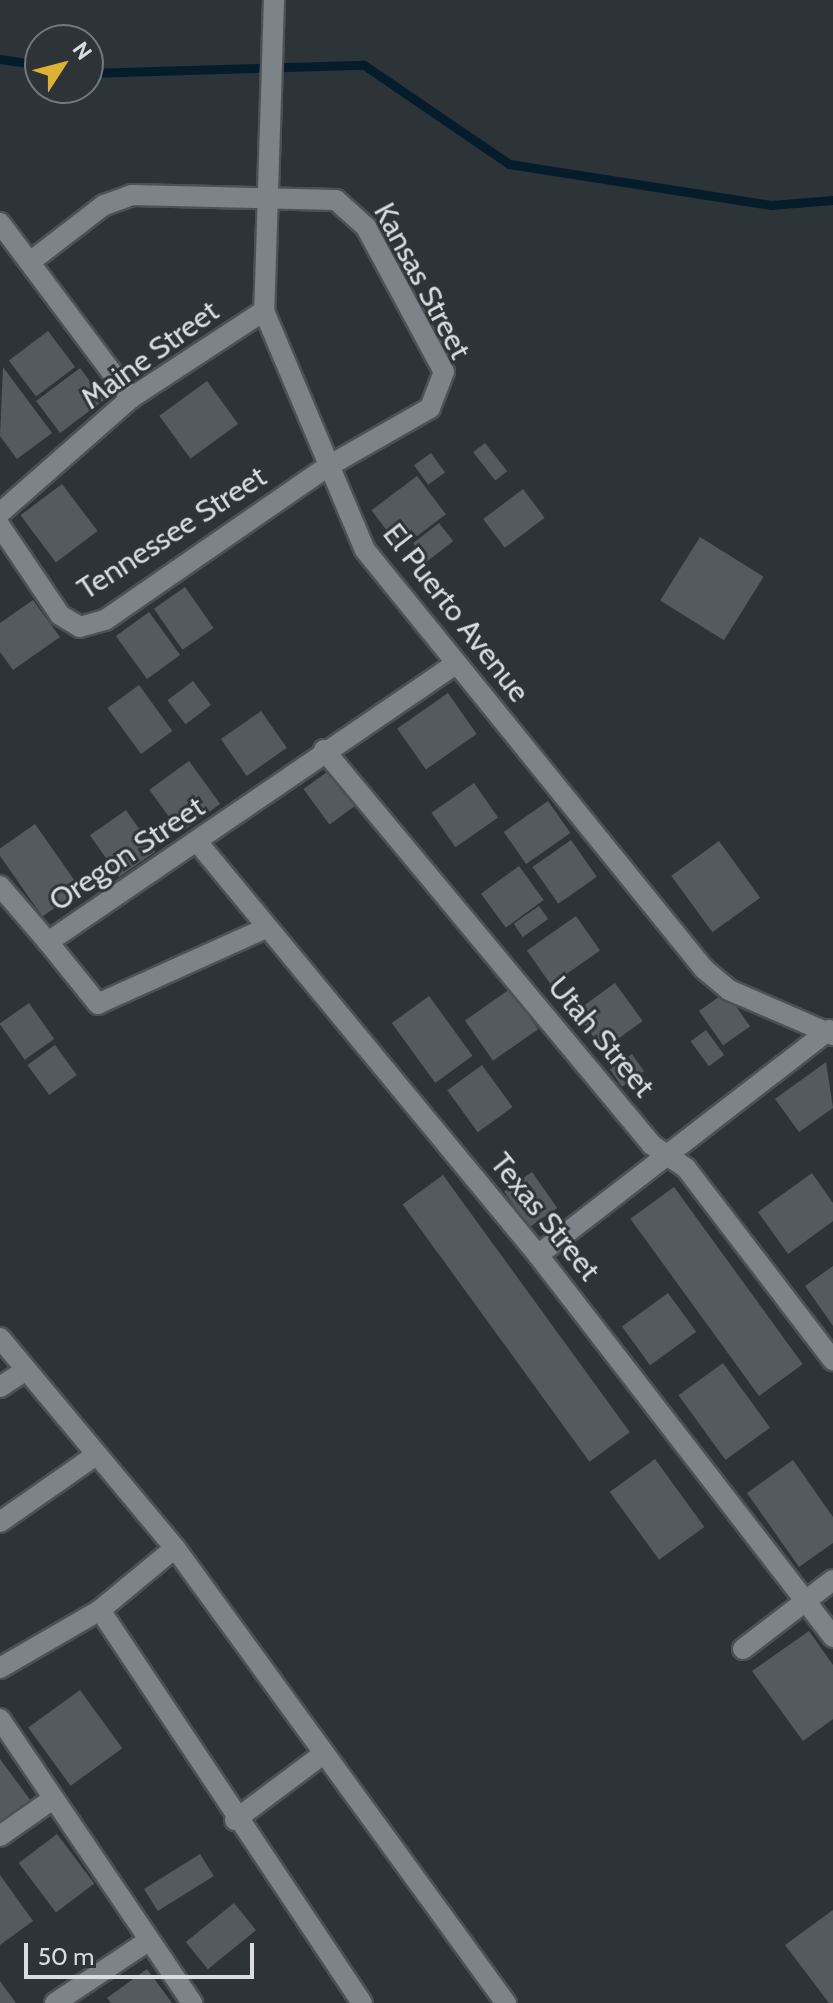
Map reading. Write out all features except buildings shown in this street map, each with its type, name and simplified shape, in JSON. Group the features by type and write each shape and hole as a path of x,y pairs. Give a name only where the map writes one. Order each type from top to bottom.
{"street":[{"name":"El Puerto Avenue","path":"274,0 264,311 325,468 365,550 704,969 729,990 831,1033"},
{"name":"Kansas Street","path":"30,262 119,198 266,194 336,200 353,210 444,372 430,408 325,468"},
{"path":"0,223 131,398"},
{"name":"Maine Street","path":"0,513 131,398 264,311"},
{"name":"Tennessee Street","path":"0,526 60,615 80,627 105,620 325,468"},
{"name":"Oregon Street","path":"266,928 98,1004 48,942 199,844 324,750 456,664"},
{"name":"Utah Street","path":"324,750 652,1145 670,1155 833,1360"},
{"name":"Texas Street","path":"199,844 538,1255 833,1637"},
{"path":"0,886 48,942"},
{"path":"538,1255 831,1033"},
{"path":"0,1338 175,1548 322,1755 506,2003"},
{"path":"0,1387 26,1370"},
{"path":"0,1522 96,1455"},
{"path":"0,1668 100,1610 175,1548"},
{"path":"743,1649 833,1580"},
{"path":"100,1610 235,1820 362,2003"},
{"path":"0,1719 50,1801 192,2003"},
{"path":"235,1820 322,1755"},
{"path":"0,1836 50,1801"},
{"path":"55,2003 148,1941"}],"waterway":[{"path":"0,59 24,63"},
{"path":"104,73 364,65 509,164 771,205 833,200"}]}
